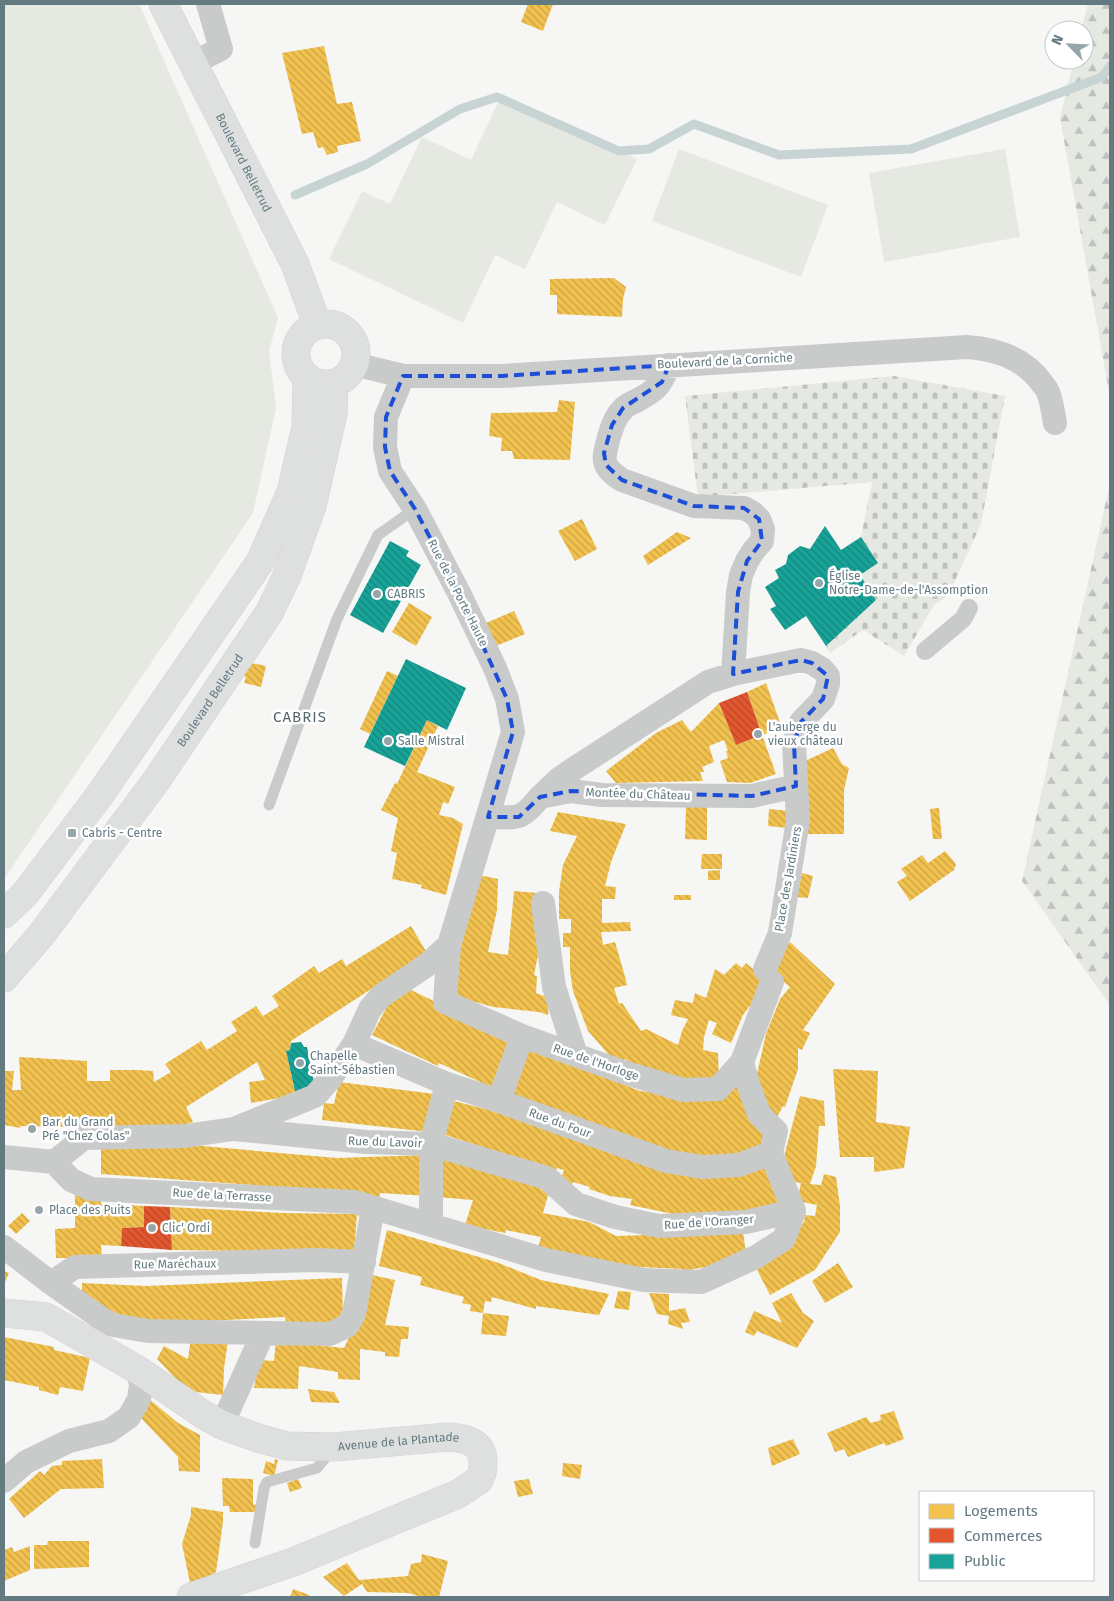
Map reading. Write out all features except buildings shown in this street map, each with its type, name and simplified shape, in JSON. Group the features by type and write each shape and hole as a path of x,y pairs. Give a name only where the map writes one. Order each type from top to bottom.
{"main road":[{"name":"Boulevard Belletrud","path":"163,4 295,264 317,324"},
{"path":"317,324 336,325 345,329 351,336 356,354 354,364 350,372 334,383 324,384 315,382 307,378 300,371 295,353 297,343 309,328 317,324"},
{"path":"4,914 25,894 99,796 260,562 291,492 306,427 307,378"},
{"name":"Boulevard Belletrud","path":"4,978 41,935 156,781 269,613 286,578 312,506 333,414 334,383"},
{"name":"Avenue de la Plantade","path":"4,1313 46,1317 138,1370 204,1415 222,1425 258,1438 288,1446 334,1447 448,1437 465,1438 480,1451 484,1465 479,1480 458,1494 293,1562 191,1597"}],"street":[{"path":"193,63 221,49 208,4"},
{"name":"Boulevard de la Corniche","path":"354,364 403,376 502,376 967,347 984,348 1005,354 1026,366 1038,377 1048,391 1055,423"},
{"path":"488,817 519,817 528,812 540,797 559,779 575,768 708,682 733,674 738,592 741,575 747,562 762,541 763,529 759,519 754,512 744,508 694,506 622,480 611,473 606,465 604,453 612,425 623,408 649,393 662,382 669,365"},
{"name":"Rue de la Porte Haute","path":"403,376 386,417 384,447 390,471 415,509 495,668 507,700 513,732 449,945 445,1002"},
{"path":"925,650 963,619 969,608"},
{"name":"Place des Jardiniers","path":"733,674 801,660 812,663 822,669 828,676 828,684 823,699 800,722 794,743 798,820 780,934 742,1062"},
{"name":"Montée du Château","path":"540,797 571,791 602,795 752,796 796,786"},
{"path":"542,903 554,987 576,1055"},
{"path":"233,1130 315,1096 330,1079 354,1044 370,1009 380,996 427,965 449,945"},
{"name":"Rue de l'Horloge","path":"445,1002 522,1036 626,1073 683,1090 718,1089 742,1062"},
{"path":"499,1101 522,1036"},
{"name":"Rue du Four","path":"354,1044 447,1084 666,1161 702,1166 739,1165 771,1153"},
{"path":"4,1247 99,1317 113,1325 148,1331 330,1334 347,1326 354,1314 373,1208 546,1260 643,1280 701,1282 756,1257 784,1239 794,1211 771,1153 776,1131 759,1114 742,1062"},
{"path":"431,1144 447,1084"},
{"name":"Rue du Lavoir","path":"54,1162 84,1138 185,1136 233,1130 366,1142 431,1144 431,1225"},
{"name":"Rue de l'Oranger","path":"431,1144 547,1178 576,1204 615,1218 659,1226 746,1222 794,1211"},
{"path":"4,1157 54,1162"},
{"name":"Rue de la Terrasse","path":"54,1162 71,1180 91,1189 355,1202 373,1208"},
{"name":"Rue Maréchaux","path":"52,1283 75,1267 316,1260 364,1262"},
{"path":"222,1425 263,1333"},
{"path":"4,1481 26,1462 70,1442 109,1431 129,1417 139,1399 141,1386 138,1370"}],"lane":[{"path":"269,805 337,619 378,535 415,509"},
{"path":"255,1543 264,1488 267,1482 317,1468 334,1447"}],"highlighted area":[{"path":"669,365 662,382 623,408 612,425 604,453 606,465 622,480 694,506 744,508 759,519 762,541 747,561 738,592 733,674 801,660 812,663 828,676 823,699 801,722 794,743 796,786 752,796 571,791 540,797 519,817 488,817 513,732 507,699 459,593 415,509 390,471 385,447 386,417 403,376 502,376"}],"green space":[{"path":"4,4 139,4 278,318 269,351 276,408 253,513 4,878"},
{"path":"1088,4 1110,4 1110,397 1060,118 1072,70 1094,70 1094,20 1084,20"},
{"path":"502,94 637,159 605,225 557,202 525,269 495,255 463,323 329,259 362,191 390,204 422,137 471,160"},
{"path":"679,149 828,205 801,277 652,221"},
{"path":"1005,149 1020,237 884,262 869,173"},
{"path":"894,376 1005,396 981,524 948,596 934,605 904,656 863,630 830,653 826,646 876,600 860,575 878,562 861,537 872,482 698,497 685,396"},
{"path":"1110,483 1110,1005 1022,881"}],"waterway":[{"path":"295,195 367,164 460,109 497,97 619,151 649,149 694,124 779,155 911,149 1102,77 1110,66"}],"place":[{"name":"Église Notre-Dame-de-l'Assomption","path":"819,583"},
{"name":"CABRIS","path":"377,594"},
{"name":"L'auberge du vieux château","path":"758,734"},
{"name":"Salle Mistral","path":"388,741"},
{"name":"Cabris - Centre","path":"72,833"},
{"name":"Chapelle Saint-Sébastien","path":"300,1063"},
{"name":"Bar du Grand Pré \"Chez Colas\"","path":"32,1129"},
{"name":"Place des Puits","path":"39,1210"},
{"name":"Clic' Ordi","path":"152,1228"}],"district":[{"name":"CABRIS","path":"300,717"}]}
